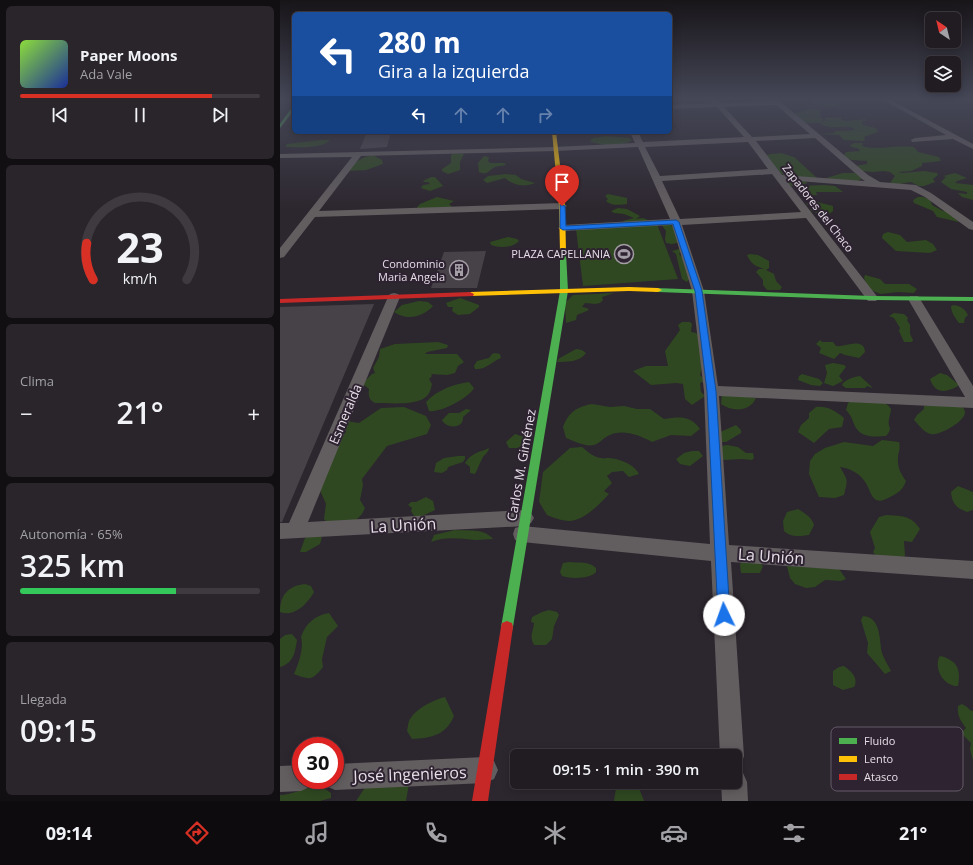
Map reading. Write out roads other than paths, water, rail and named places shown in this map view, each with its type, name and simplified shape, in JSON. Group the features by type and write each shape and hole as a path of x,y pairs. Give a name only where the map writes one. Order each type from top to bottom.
{"street":[{"name":"Carlos M. Giménez","path":"480,801 524,526 564,291 562,206 554,135"},
{"name":"Zapadores del Chaco","path":"747,135 872,298"},
{"path":"951,135 973,147"},
{"path":"280,156 555,149 636,138 750,139 818,136 864,177 879,184"},
{"path":"915,140 967,136"},
{"path":"636,138 657,179 676,222 698,291 712,391 732,749"},
{"path":"280,255 358,155"},
{"path":"657,179 777,174 907,186 918,189 973,227"},
{"path":"312,214 562,206"},
{"path":"563,228 808,215"},
{"path":"280,301 629,290 698,291 872,298 973,299"},
{"name":"Esmeralda","path":"288,531 394,298"},
{"path":"914,299 973,398"},
{"path":"712,391 973,403"},
{"name":"La Unión","path":"288,531 524,526 720,553 973,570"},
{"name":"José Ingenieros","path":"344,777 485,770"},
{"path":"280,779 292,778"},
{"path":"734,789 735,801"}],"place":[{"name":"PLAZA CAPELLANIA","path":"624,254"},
{"name":"Condominio Maria Angela","path":"459,270"}]}
